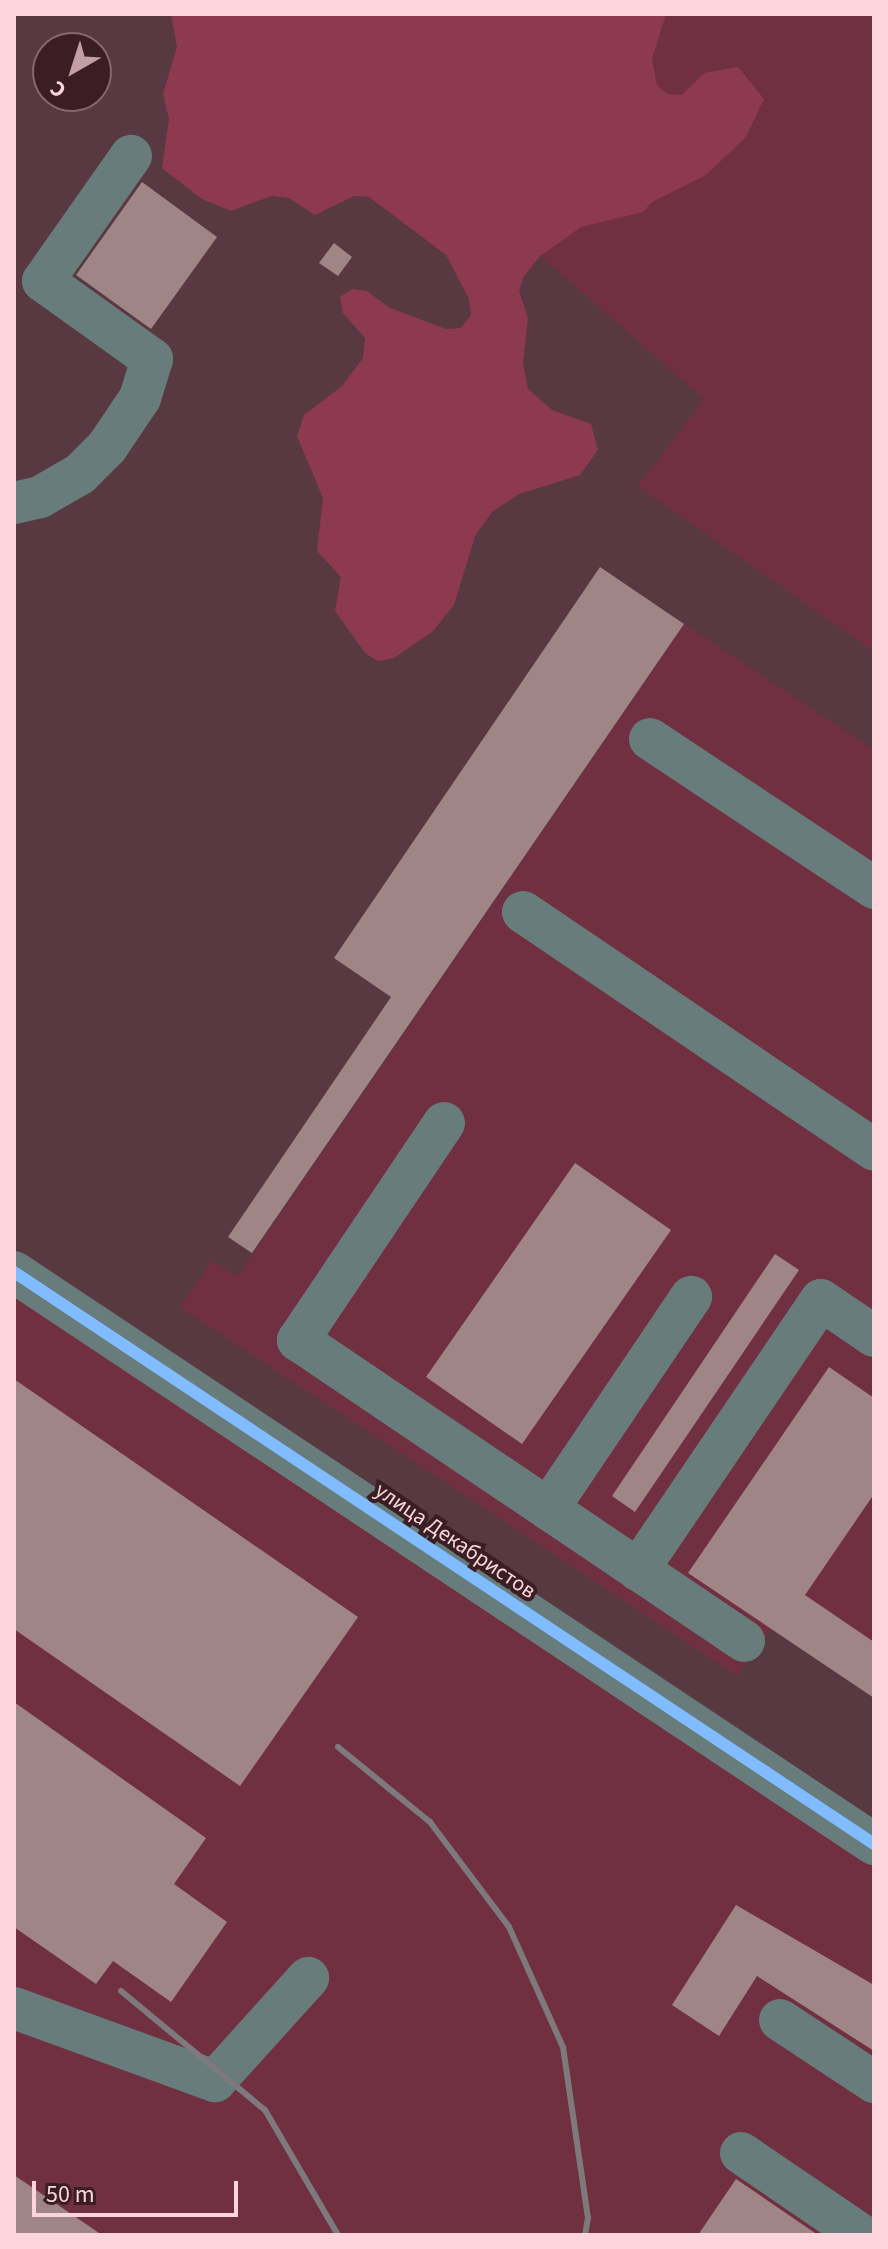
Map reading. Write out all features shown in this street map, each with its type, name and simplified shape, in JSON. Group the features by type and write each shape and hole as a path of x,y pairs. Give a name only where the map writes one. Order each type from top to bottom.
{"street":[{"path":"14,503 40,497 80,474 107,447 140,398 152,359 43,281 131,156"},
{"path":"650,739 874,888"},
{"path":"523,912 874,1150"},
{"path":"444,1123 298,1340 744,1641"},
{"name":"улица Декабристов","path":"14,1272 874,1844"},
{"path":"548,1509 691,1297"},
{"path":"638,1570 821,1300 874,1336"},
{"path":"14,2008 215,2081 308,1978"},
{"path":"780,2020 874,2082"},
{"path":"741,2153 861,2235"}],"shaded area":[{"path":"171,14 666,14 652,59 657,85 667,94 682,95 704,73 738,67 764,99 746,137 706,175 652,202 643,212 581,227 540,256 524,276 519,291 528,318 523,363 528,389 552,410 591,424 598,450 580,475 519,494 492,512 475,536 454,605 433,631 394,658 378,661 365,653 335,611 341,577 317,551 323,498 297,436 304,415 342,386 363,358 365,338 343,313 340,297 352,289 367,291 390,308 446,329 461,328 471,315 469,299 446,255 369,197 354,196 315,215 289,198 272,196 231,211 202,199 162,168 169,119 163,94 177,47"},
{"path":"264,14 874,14 874,652 638,486 704,399"},
{"path":"684,624 874,750 874,1698 772,1628 737,1676 180,1307 212,1261 238,1276"},
{"path":"14,1293 874,1859 874,2235 14,2235"}],"building":[{"path":"142,182 217,237 151,329 76,275"},
{"path":"334,243 352,257 338,276 319,263"},
{"path":"600,567 684,624 252,1253 228,1237 391,997 334,958"},
{"path":"575,1163 671,1230 522,1444 426,1377"},
{"path":"775,1254 799,1270 635,1512 612,1496"},
{"path":"829,1367 874,1398 874,1494 805,1595 874,1642 874,1698 688,1573"},
{"path":"14,1379 358,1617 240,1786 14,1629"},
{"path":"14,1702 206,1838 174,1884 227,1922 171,2002 113,1961 96,1984 14,1927"},
{"path":"736,1905 874,1985 874,2051 757,1976 719,2036 672,2005"},
{"path":"14,2175 102,2235 14,2235"},
{"path":"736,2179 818,2235 698,2235"}],"railway":[{"path":"338,1747 430,1822 509,1927 563,2047 588,2218 585,2235"},
{"path":"121,1991 265,2110 338,2235"}],"cycle path":[{"path":"14,1272 874,1844"}]}
